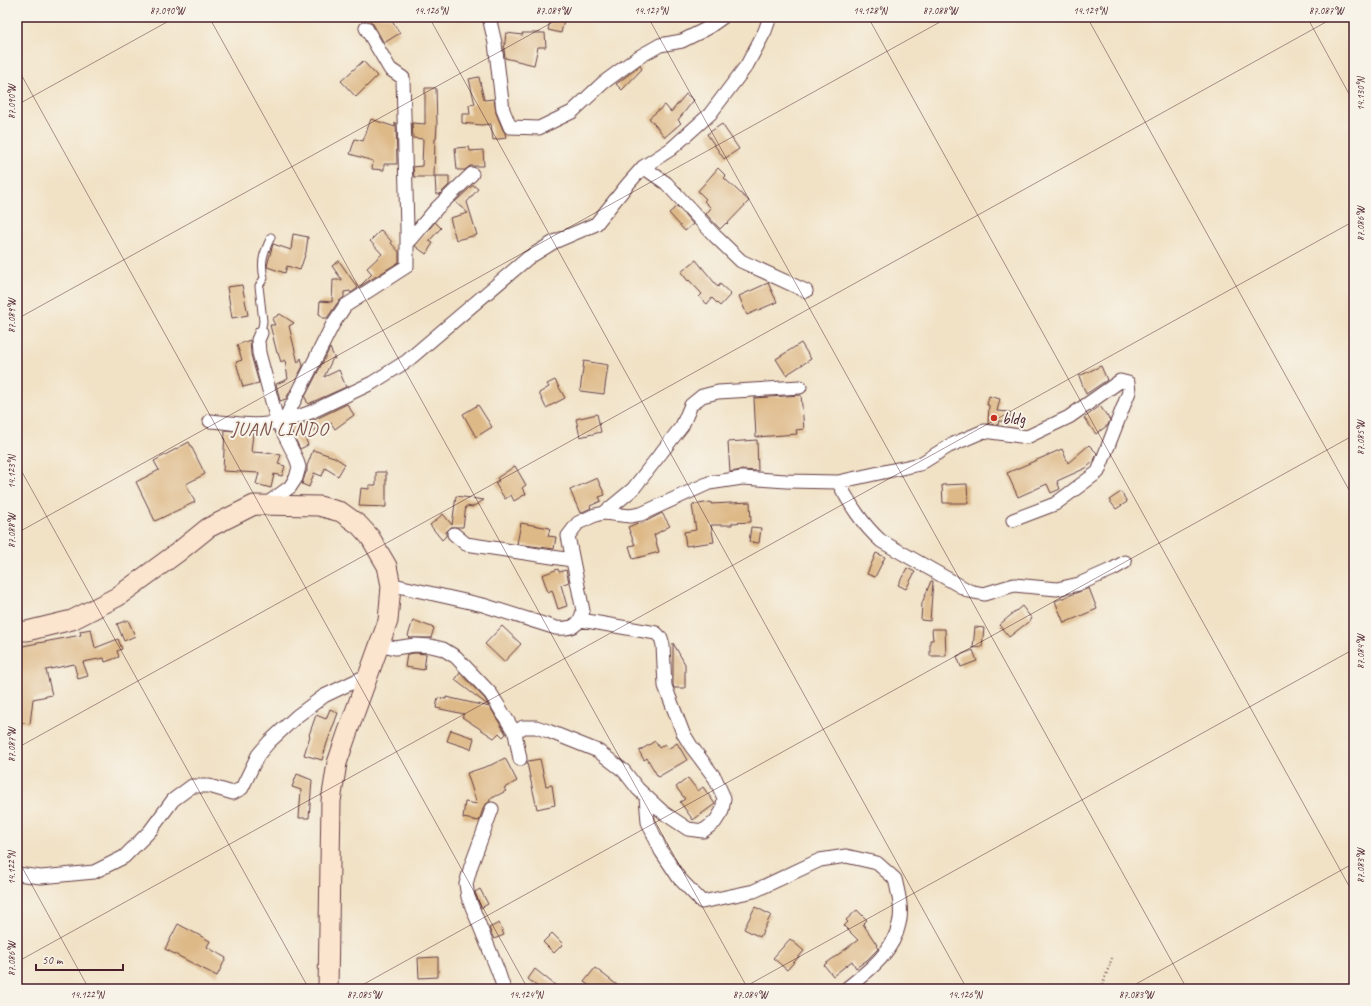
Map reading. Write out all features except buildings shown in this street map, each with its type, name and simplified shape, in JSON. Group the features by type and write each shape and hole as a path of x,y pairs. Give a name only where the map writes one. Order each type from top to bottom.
{"main road":[{"path":"17,631 28,631 72,620 117,597 208,528 254,506 319,506 341,512 359,525 370,537 387,566 391,586 388,621 338,764 331,801 328,989"}],"street":[{"path":"489,17 495,43 503,110 510,127 539,128 572,112 603,83 637,58 660,45 682,41 706,29 723,17"},
{"path":"210,421 242,425 267,424 297,417 311,412 372,383 407,361 528,258 554,242 596,224 643,167 671,149 710,114 747,65 765,31 770,17"},
{"path":"281,420 333,324 345,306 407,266 403,78 390,69 366,28"},
{"path":"643,167 666,183 714,236 741,261 806,291"},
{"path":"407,243 436,208 472,174"},
{"path":"261,333 258,340 260,353 281,420 299,467 296,478 290,487 265,505"},
{"path":"390,584 483,604 556,628 565,629 575,626 581,620 583,611 568,536 578,523 595,515 604,513 630,516 641,514 709,483 742,478 838,482 920,464 949,446 984,431 1027,437 1069,417 1120,381 1128,383 1129,392 1098,472 1056,504 1013,520"},
{"path":"604,513 632,489 682,426 691,405 702,396 718,392 800,387"},
{"path":"838,482 847,499 869,530 881,540 969,591 984,594 1014,585 1057,589 1079,584 1113,569 1124,562"},
{"path":"454,534 466,544 572,560"},
{"path":"515,733 523,727 536,727 548,730 590,747 611,760 624,771 646,797 664,813 688,829 703,830 715,822 722,811 724,798 715,778 683,733 665,686 663,645 661,638 656,633 581,620"},
{"path":"380,644 395,648 415,645 431,646 443,649 456,657 491,694 515,733 520,759"},
{"path":"17,874 41,877 94,872 124,857 150,831 173,800 192,786 209,786 233,793 242,788 258,755 269,742 297,716 324,696 368,675"},
{"path":"646,797 648,822 661,851 679,878 702,902 754,891 820,860 846,856 877,863 895,879 898,890 900,916 900,923 895,937 887,951 873,967 846,989"},
{"path":"492,809 466,884 468,897 504,989"}],"lane":[{"path":"261,333 263,320 260,286 264,278 261,267 263,256 271,236"}],"path":[{"path":"1101,989 1112,958"}],"place":[{"name":"bldg","path":"994,418"}],"district":[{"name":"JUAN LINDO","path":"280,428"}]}
